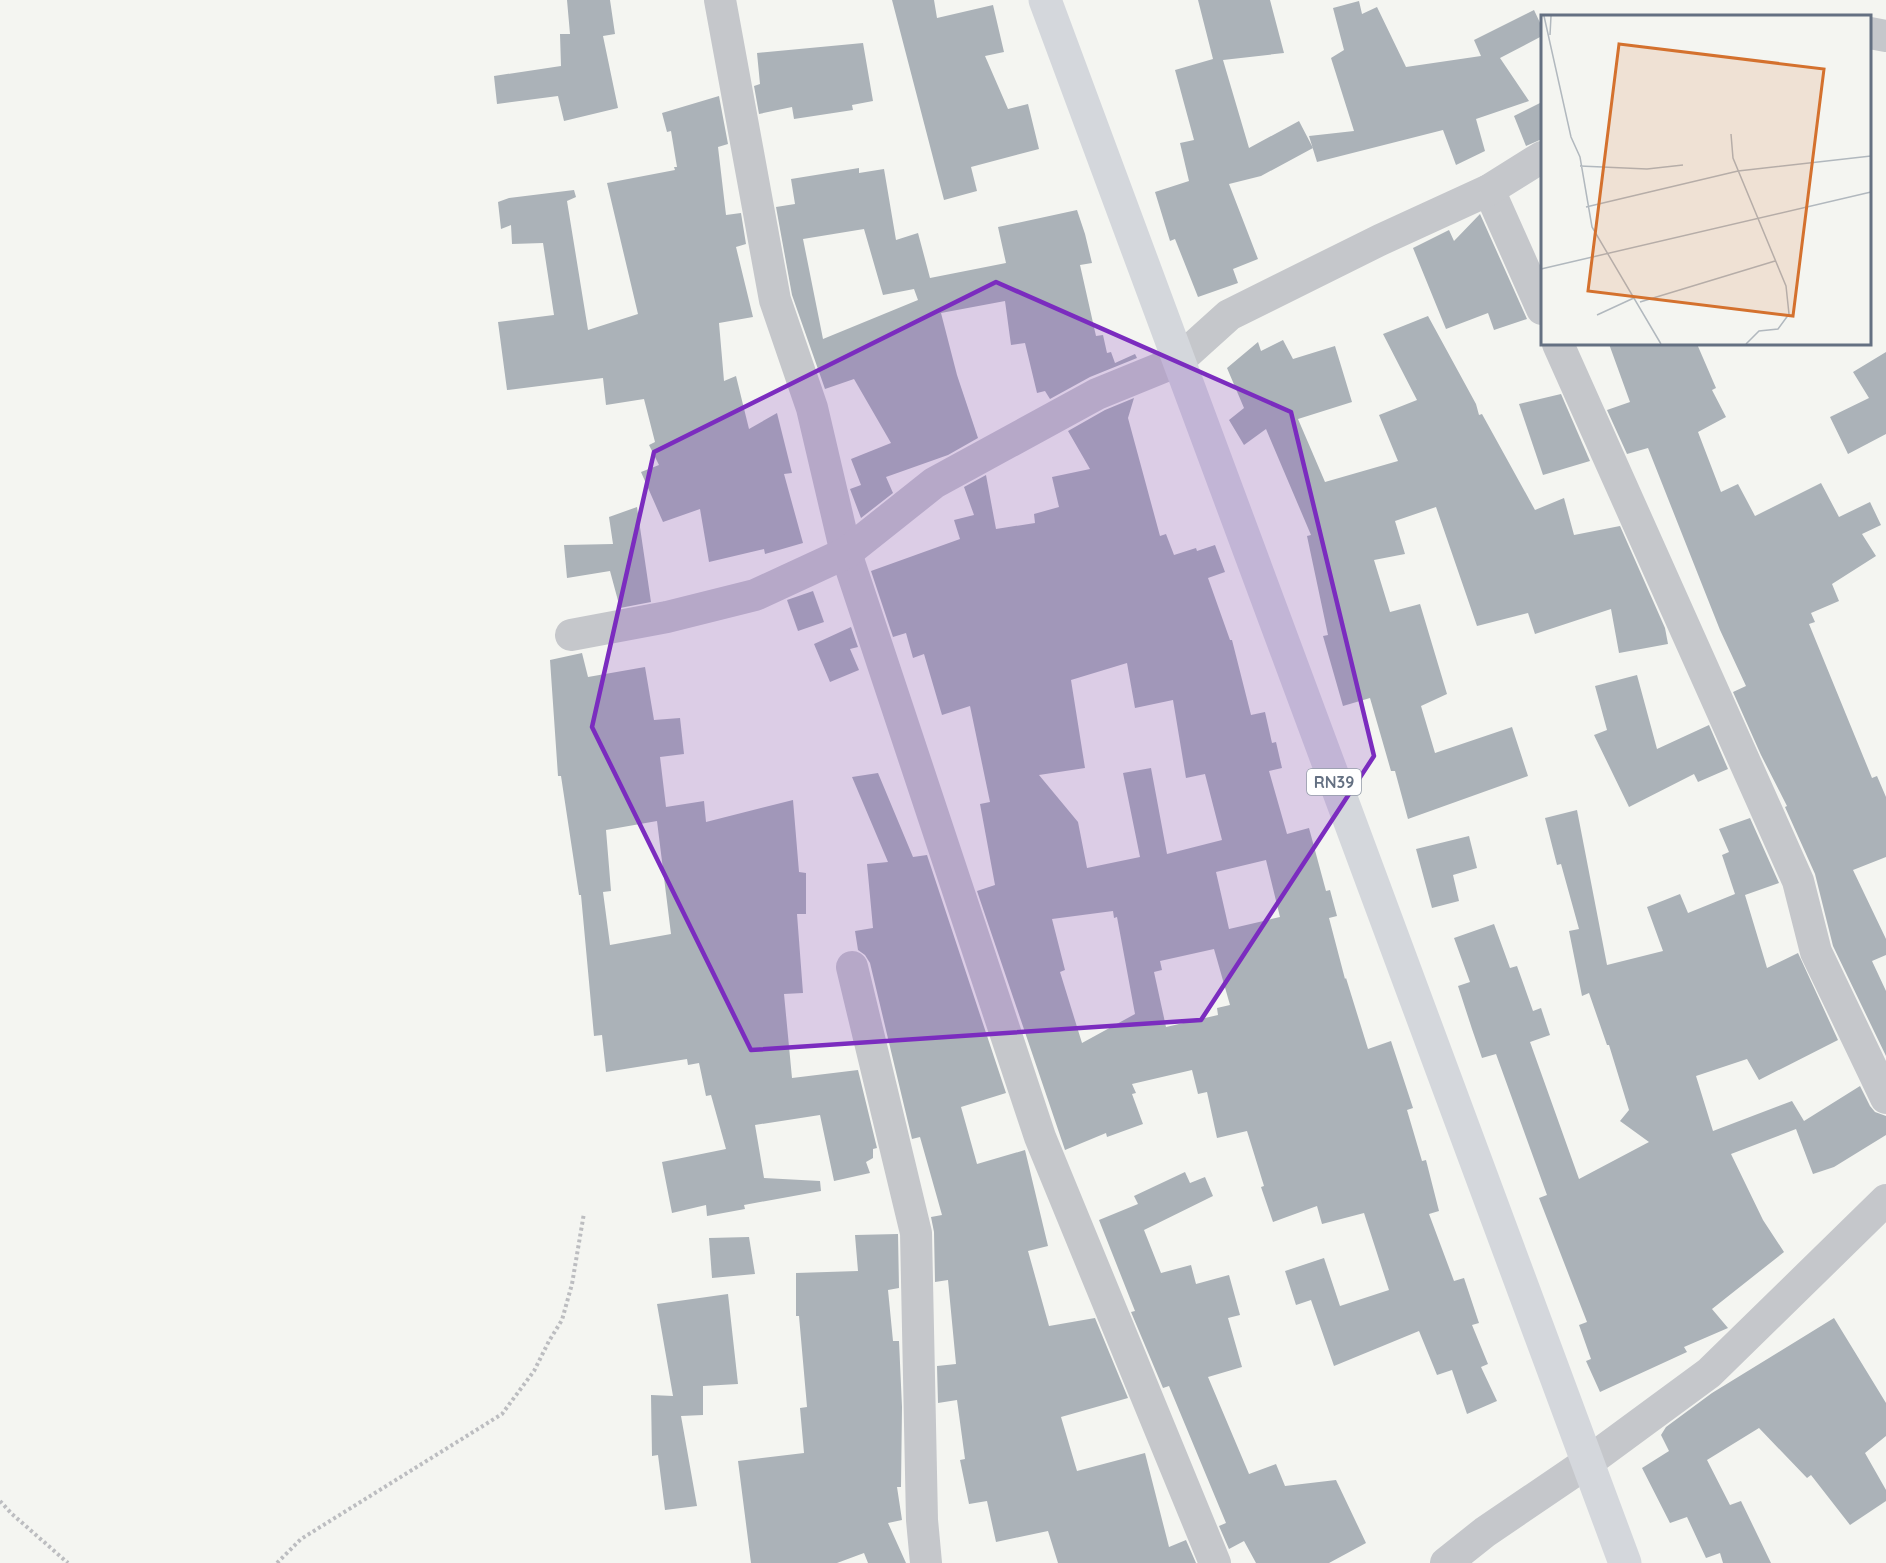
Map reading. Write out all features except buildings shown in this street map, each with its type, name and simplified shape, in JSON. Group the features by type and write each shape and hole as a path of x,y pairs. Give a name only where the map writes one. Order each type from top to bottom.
{"highway":[{"name":"RN39","path":"1045,0 1625,1563"}],"street":[{"path":"720,0 775,300 812,408 846,553 1040,1137 1215,1563"},
{"path":"1871,33 1886,36"},
{"path":"571,635 667,617 755,595 846,553 934,483 1097,394 1178,361 1229,315 1380,240 1489,190 1541,158"},
{"path":"1489,190 1541,307"},
{"path":"1558,345 1798,881 1816,952 1886,1098"},
{"path":"852,967 916,1233 922,1520 926,1563"},
{"path":"1446,1563 1485,1532 1588,1462 1709,1373 1885,1202"}],"path":[{"path":"277,1563 301,1539 502,1414 534,1371 562,1320 572,1284 584,1213"},
{"path":"0,1501 68,1563"}],"highlighted area":[{"path":"996,282 1291,412 1374,756 1201,1020 751,1050 592,727 654,452"}]}
